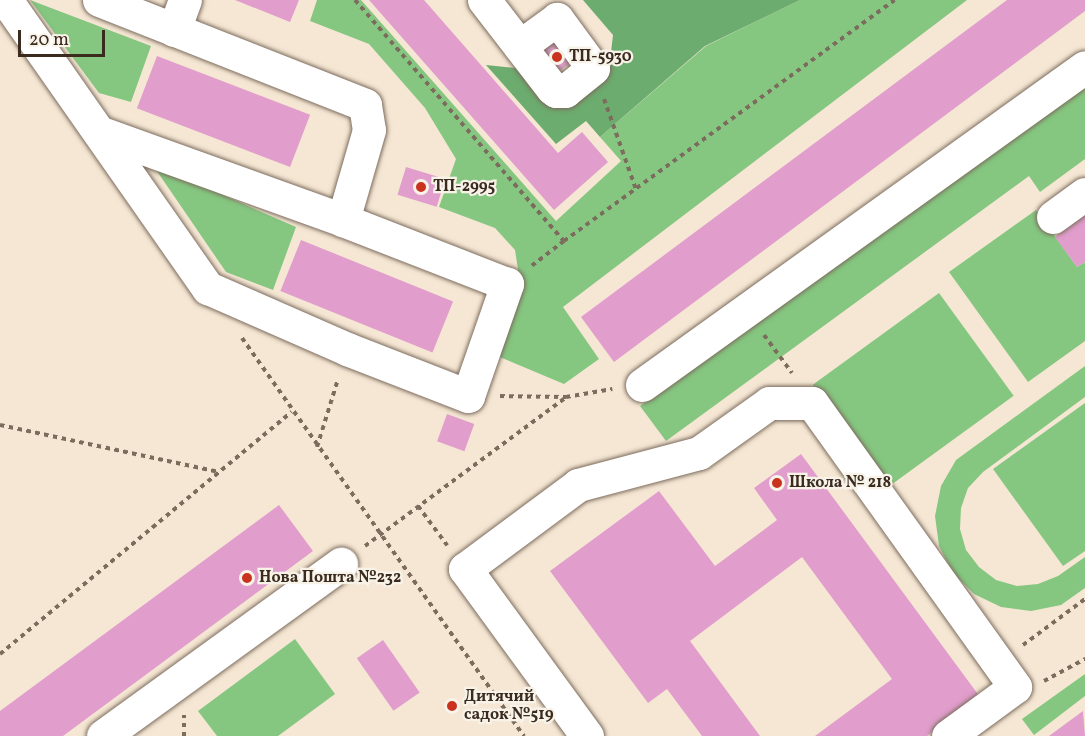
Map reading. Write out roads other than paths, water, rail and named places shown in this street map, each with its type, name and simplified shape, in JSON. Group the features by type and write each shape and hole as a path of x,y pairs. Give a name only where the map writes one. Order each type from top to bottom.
{"lane":[{"path":"6,0 102,133 208,288 347,349 468,396 507,284 343,220 102,133"},
{"path":"99,0 365,105 369,130 343,220"},
{"path":"174,30 185,0"},
{"path":"484,0 520,46 556,91 564,90 593,68 557,19 520,46"},
{"path":"642,384 747,311 1085,66"},
{"path":"1053,217 1085,194"},
{"path":"587,736 465,569 578,485 699,453 769,404 812,403 1006,675 948,736"},
{"path":"103,736 341,564"}],"place":[{"name":"ТП-5930","path":"557,57"},
{"name":"ТП-2995","path":"421,187"},
{"name":"Школа № 218","path":"777,483"},
{"name":"Нова Пошта №232","path":"247,578"},
{"name":"Дитячий садок №519","path":"452,706"}]}
